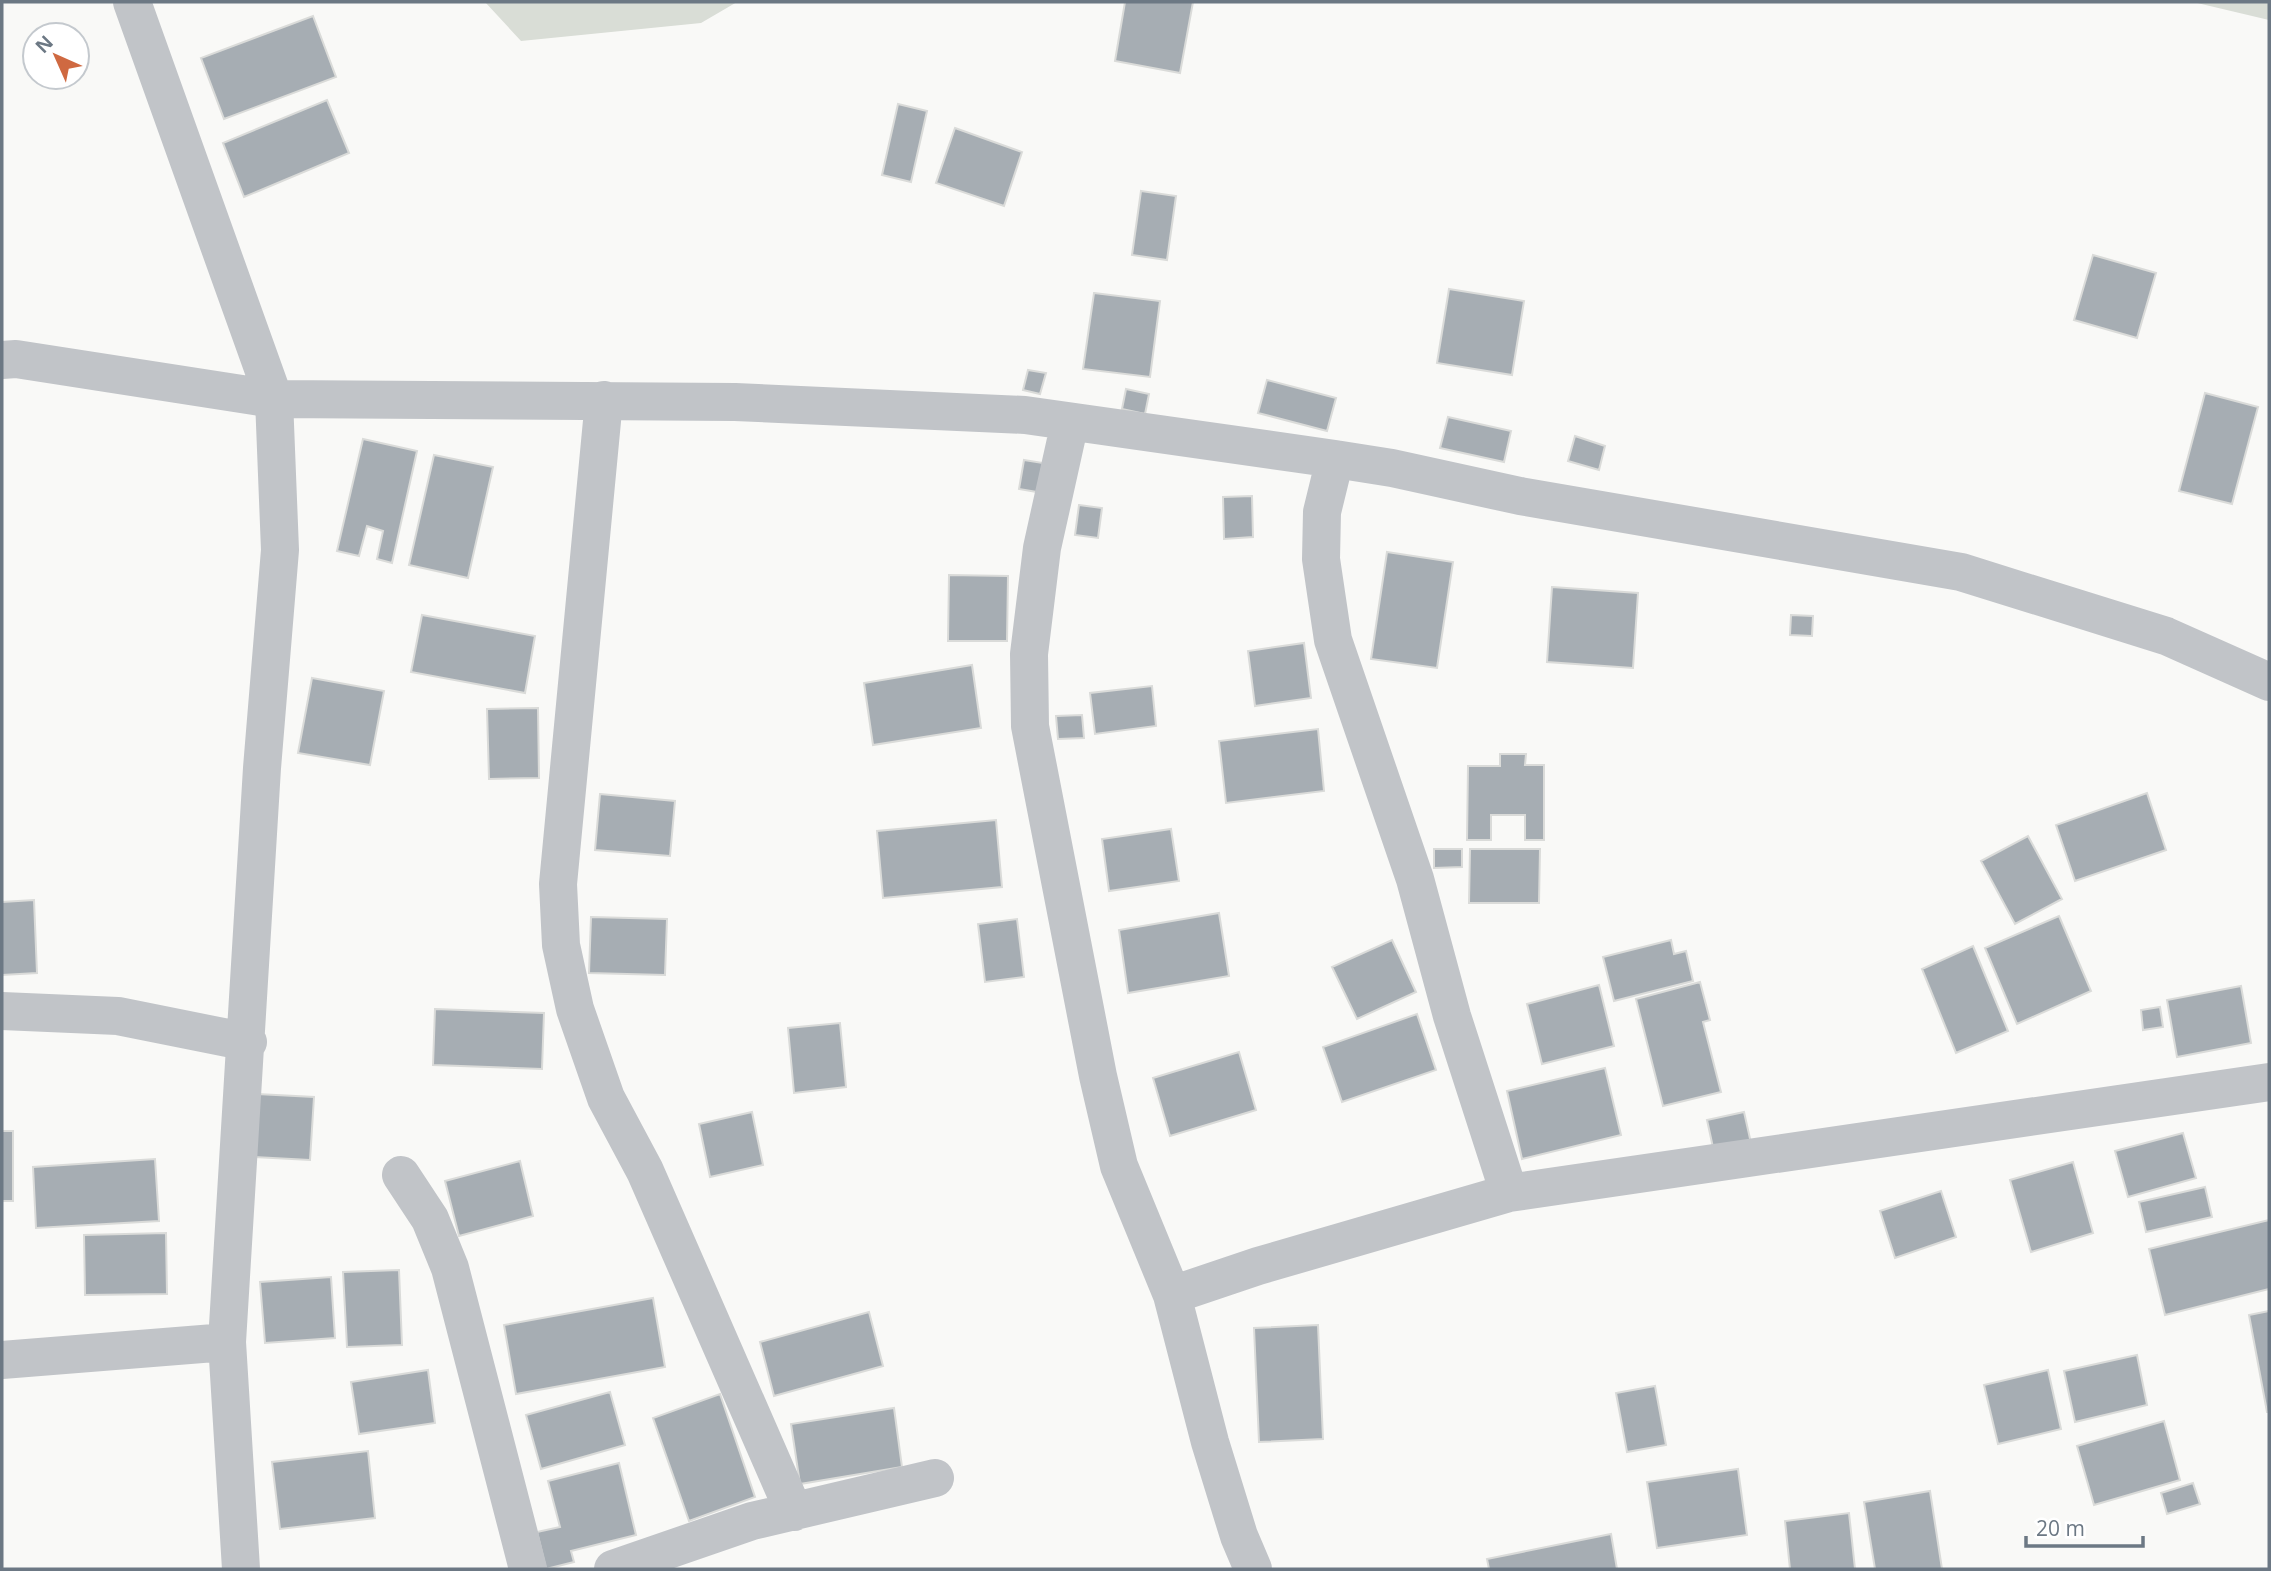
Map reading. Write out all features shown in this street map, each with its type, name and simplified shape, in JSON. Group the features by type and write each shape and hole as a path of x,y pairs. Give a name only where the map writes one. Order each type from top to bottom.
{"street":[{"path":"132,2 274,399 280,550 262,768 248,1042 227,1342 241,1569"},
{"path":"2,360 16,359 274,399 749,402 1025,415 1335,459 1392,468 1520,496 1961,572 2166,636 2269,682"},
{"path":"604,400 558,884 561,945 575,1009 606,1098 650,1183 794,1512"},
{"path":"1070,422 1042,548 1029,654 1030,726 1091,1040 1119,1166 1172,1296 1210,1442 1239,1536 1253,1569"},
{"path":"1335,459 1322,512 1321,559 1333,640 1415,879 1452,1016 1509,1193"},
{"path":"2,1011 118,1016 248,1042"},
{"path":"1172,1296 1258,1266 1509,1193 2269,1082"},
{"path":"401,1175 430,1219 450,1268 528,1569"},
{"path":"2,1360 227,1342"},
{"path":"613,1569 752,1521 935,1478"}],"shaded area":[{"path":"485,2 737,2 701,23 521,41"},
{"path":"2193,2 2269,2 2269,20"}],"building":[{"path":"1125,2 1193,2 1180,73 1115,61"},
{"path":"313,16 336,77 224,119 201,58"},
{"path":"327,100 349,153 244,197 223,143"},
{"path":"898,104 927,111 911,182 882,175"},
{"path":"955,128 1022,152 1004,206 936,183"},
{"path":"1141,191 1176,196 1167,260 1132,255"},
{"path":"2093,255 2156,273 2137,338 2074,320"},
{"path":"1449,289 1524,301 1512,375 1437,363"},
{"path":"1094,293 1160,301 1150,377 1083,369"},
{"path":"1028,370 1046,373 1040,394 1023,390"},
{"path":"1267,380 1336,398 1327,431 1258,413"},
{"path":"1126,389 1149,394 1145,414 1122,409"},
{"path":"2205,393 2258,407 2232,504 2179,491"},
{"path":"1448,417 1511,431 1504,462 1440,448"},
{"path":"1575,436 1605,446 1599,470 1568,461"},
{"path":"363,439 417,451 392,563 377,559 383,531 367,526 359,556 337,551"},
{"path":"434,455 493,467 468,578 409,565"},
{"path":"1024,460 1043,463 1037,492 1019,489"},
{"path":"1252,496 1253,537 1224,539 1223,497"},
{"path":"1079,505 1102,508 1098,538 1075,535"},
{"path":"1387,552 1453,562 1437,668 1371,659"},
{"path":"949,575 1008,576 1007,641 948,641"},
{"path":"1552,587 1638,593 1633,668 1547,662"},
{"path":"422,615 535,636 525,693 411,672"},
{"path":"1791,615 1813,616 1812,636 1790,635"},
{"path":"1304,643 1311,698 1255,706 1248,651"},
{"path":"972,665 981,728 873,745 864,683"},
{"path":"312,678 384,691 370,765 298,753"},
{"path":"1152,686 1156,726 1095,734 1090,693"},
{"path":"538,708 539,778 489,779 487,709"},
{"path":"1082,715 1084,738 1058,739 1056,716"},
{"path":"1318,729 1324,791 1226,803 1219,741"},
{"path":"1500,754 1526,754 1525,765 1544,765 1544,840 1525,840 1525,815 1491,815 1491,840 1467,840 1468,766 1500,766"},
{"path":"2147,793 2166,850 2075,881 2056,825"},
{"path":"600,794 675,801 670,856 595,850"},
{"path":"996,820 1002,887 883,898 877,831"},
{"path":"1171,829 1179,881 1109,891 1102,839"},
{"path":"2028,836 2062,899 2015,924 1981,861"},
{"path":"1434,849 1462,849 1462,867 1434,868"},
{"path":"1470,849 1540,849 1539,903 1469,903"},
{"path":"34,900 37,973 2,975 2,902"},
{"path":"1219,913 1229,976 1128,993 1119,930"},
{"path":"2059,916 2091,991 2017,1024 1985,948"},
{"path":"591,917 667,919 665,975 589,973"},
{"path":"1017,919 1024,977 985,982 978,924"},
{"path":"1392,940 1416,992 1357,1019 1332,967"},
{"path":"1671,940 1674,954 1686,951 1693,981 1614,1001 1603,957"},
{"path":"1973,946 2008,1031 1956,1053 1922,969"},
{"path":"1700,982 1710,1020 1703,1022 1721,1092 1663,1106 1636,999"},
{"path":"1599,985 1614,1046 1542,1064 1527,1004"},
{"path":"2241,986 2251,1043 2177,1057 2167,1000"},
{"path":"2160,1007 2163,1027 2143,1030 2141,1010"},
{"path":"435,1009 544,1013 542,1069 433,1065"},
{"path":"1417,1014 1436,1070 1342,1102 1323,1047"},
{"path":"840,1023 846,1087 794,1093 788,1028"},
{"path":"1239,1052 1256,1110 1170,1136 1153,1078"},
{"path":"1605,1068 1621,1135 1522,1159 1507,1091"},
{"path":"257,1094 314,1097 310,1160 253,1157"},
{"path":"752,1112 763,1165 710,1177 699,1124"},
{"path":"1744,1112 1751,1143 1714,1152 1707,1120"},
{"path":"2,1131 13,1131 13,1201 2,1201"},
{"path":"2183,1133 2196,1178 2128,1197 2115,1151"},
{"path":"155,1159 159,1221 36,1228 33,1167"},
{"path":"520,1161 533,1216 459,1236 445,1181"},
{"path":"2073,1162 2093,1233 2031,1252 2010,1180"},
{"path":"2205,1187 2212,1217 2146,1232 2139,1202"},
{"path":"1941,1191 1956,1237 1895,1258 1880,1211"},
{"path":"2269,1220 2269,1289 2165,1315 2149,1249"},
{"path":"166,1233 167,1294 85,1295 84,1235"},
{"path":"399,1270 402,1345 347,1347 343,1272"},
{"path":"331,1277 335,1338 265,1343 260,1282"},
{"path":"653,1298 665,1367 516,1394 504,1325"},
{"path":"2269,1311 2269,1412 2267,1412 2249,1315"},
{"path":"869,1312 883,1366 774,1396 760,1342"},
{"path":"1318,1325 1323,1439 1259,1442 1254,1328"},
{"path":"2137,1355 2147,1405 2075,1422 2064,1371"},
{"path":"428,1370 435,1423 359,1434 351,1382"},
{"path":"2048,1370 2061,1429 1998,1444 1984,1385"},
{"path":"1655,1386 1666,1445 1627,1452 1616,1393"},
{"path":"610,1392 625,1445 541,1469 526,1415"},
{"path":"720,1394 755,1497 689,1521 653,1418"},
{"path":"894,1408 902,1467 800,1484 791,1424"},
{"path":"2164,1421 2180,1480 2094,1505 2077,1446"},
{"path":"368,1451 375,1518 280,1529 272,1462"},
{"path":"619,1463 636,1535 571,1551 574,1562 546,1569 537,1532 560,1527 548,1481"},
{"path":"1738,1469 1747,1535 1657,1548 1647,1482"},
{"path":"2193,1483 2200,1504 2167,1514 2161,1493"},
{"path":"1930,1491 1942,1569 1875,1569 1864,1502"},
{"path":"1849,1513 1855,1569 1790,1569 1785,1521"},
{"path":"1611,1534 1617,1569 1489,1569 1487,1559"}]}
